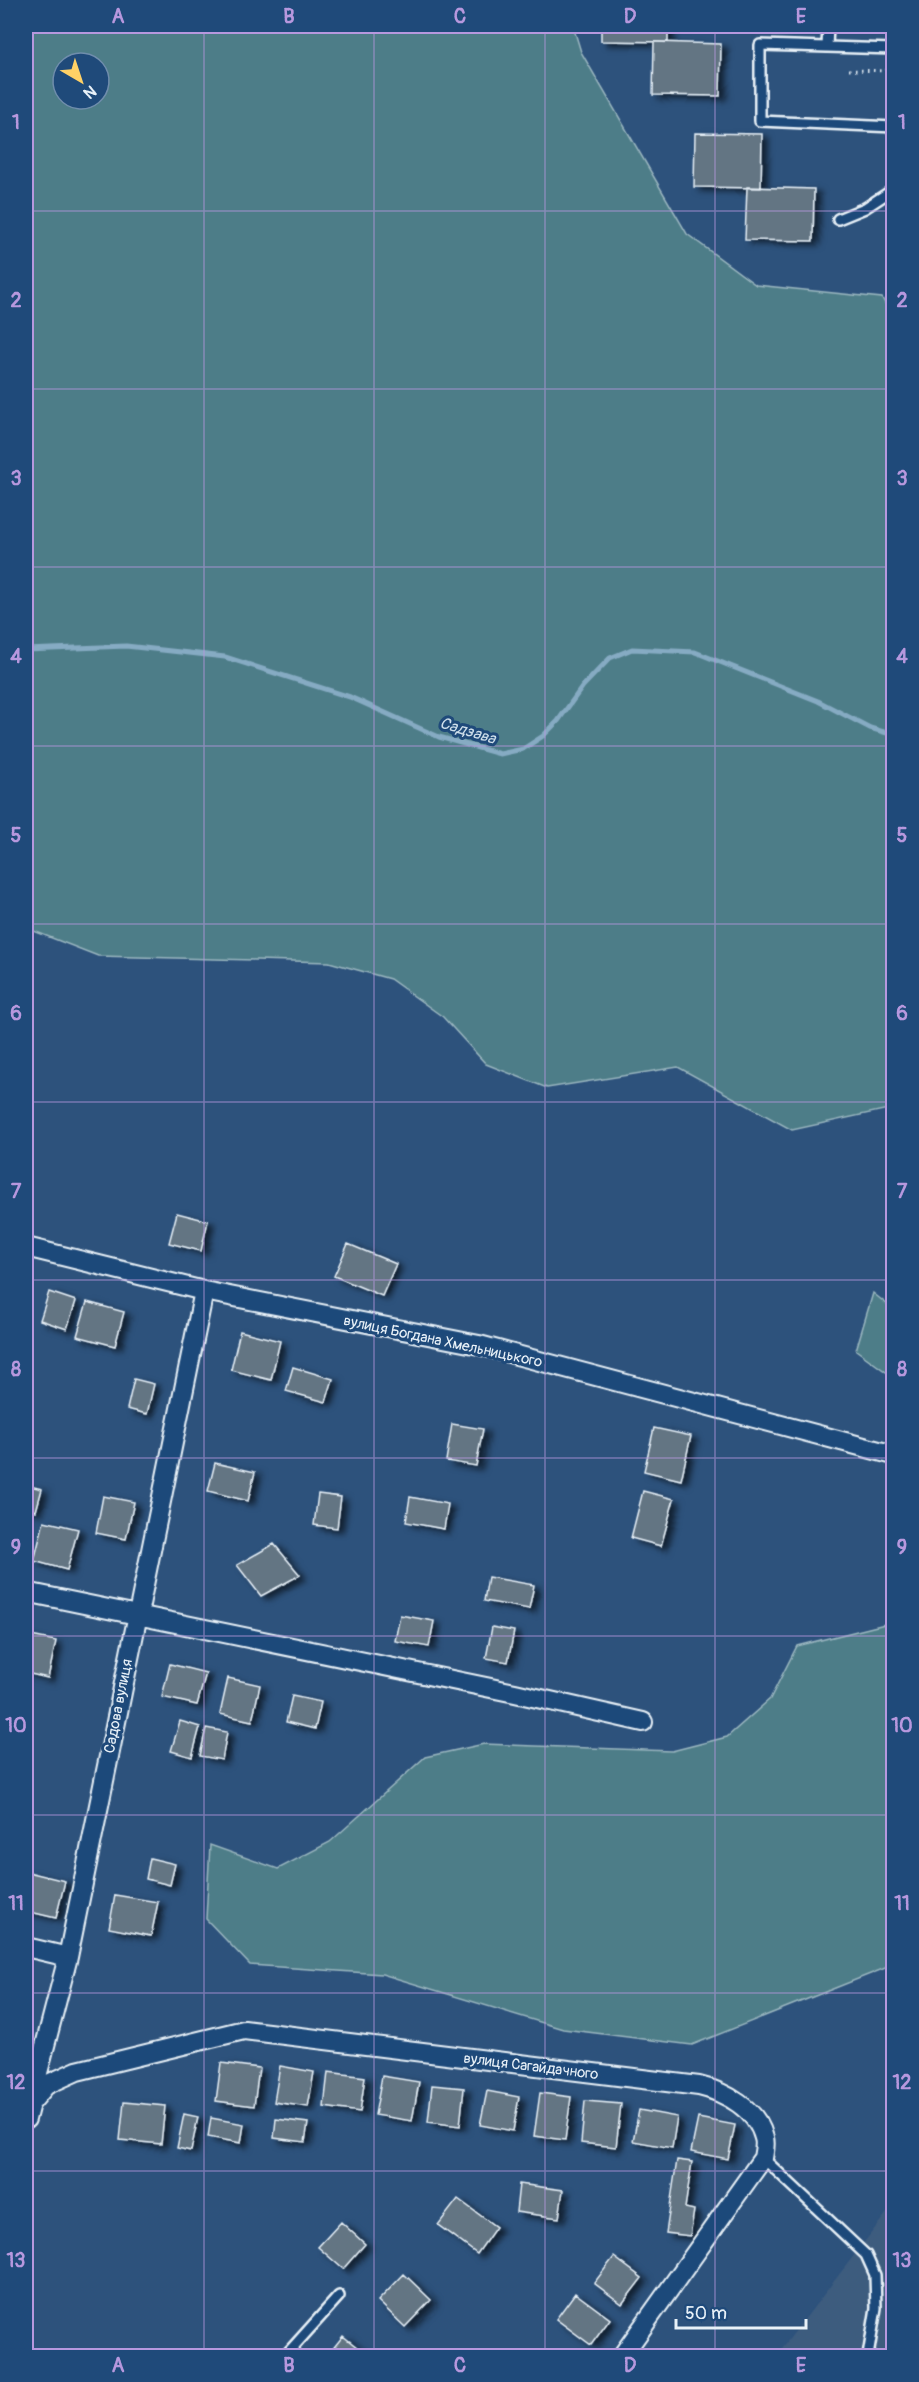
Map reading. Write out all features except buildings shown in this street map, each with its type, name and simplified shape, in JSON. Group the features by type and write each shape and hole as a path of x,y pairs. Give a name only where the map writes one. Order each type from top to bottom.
{"street":[{"name":"вулиця Богдана Хмельницького","path":"26,1247 204,1292 479,1345 894,1455"},
{"name":"Садова вулиця","path":"28,2112 69,1957 136,1616 204,1292"},
{"path":"26,1592 503,1690 643,1722"},
{"path":"26,1947 69,1957"},
{"name":"вулиця Сагайдачного","path":"28,2112 46,2085 77,2071 244,2030 720,2091 733,2099 755,2120 765,2139 763,2158"},
{"path":"622,2356 763,2158"}],"lane":[{"path":"827,47 828,26"},
{"path":"894,50 760,45 760,121 894,127"},
{"path":"838,219 865,208 894,189"},
{"path":"763,2158 866,2255 875,2275 876,2308 868,2356"},
{"path":"285,2356 339,2296"}],"path":[{"path":"849,70 894,71"}],"shaded area":[{"path":"893,2205 893,2356 776,2356"}],"green space":[{"path":"26,26 573,26 581,52 687,234 756,285 882,298 894,320 893,1108 792,1130 678,1067 547,1088 486,1064 443,1017 390,979 329,962 98,956 26,928"},
{"path":"873,1293 893,1309 893,1377 856,1350"},
{"path":"893,1622 893,1965 692,2045 563,2029 382,1974 250,1965 206,1919 210,1845 278,1869 330,1842 425,1757 484,1744 672,1751 727,1737 770,1699 797,1646"}],"waterway":[{"name":"Садзава","path":"26,650 126,646 225,657 350,697 439,737 500,754 523,749 543,736 558,721 583,686 610,658 632,649 695,652 818,701 870,728 894,735"}]}
